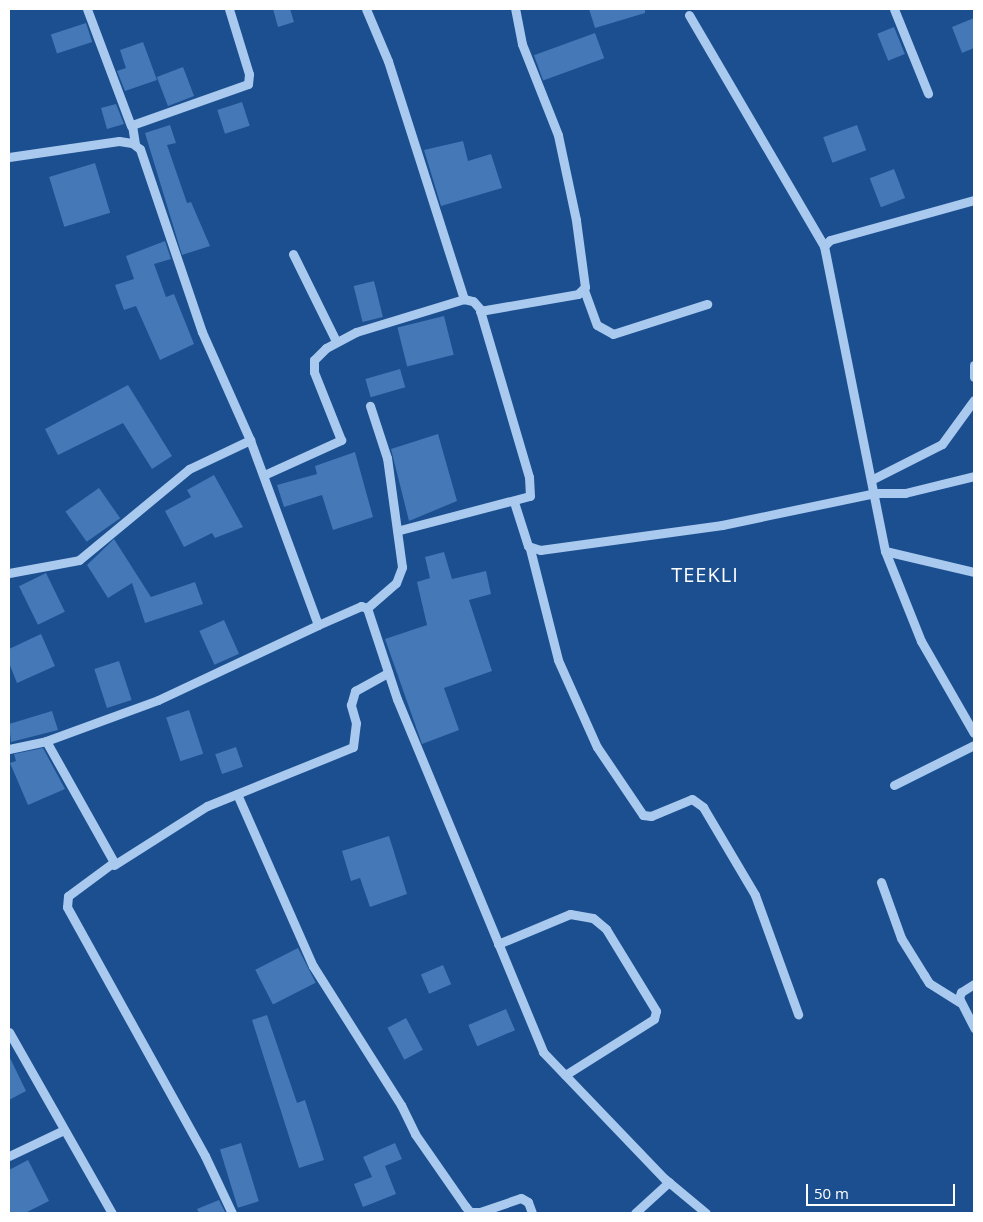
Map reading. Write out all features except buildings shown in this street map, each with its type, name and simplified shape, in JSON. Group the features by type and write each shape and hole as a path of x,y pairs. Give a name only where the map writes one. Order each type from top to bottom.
{"street":[{"path":"87,9 131,126 135,144 144,157 202,332 264,475 318,625"},
{"path":"131,126 244,88 249,74 229,9"},
{"path":"366,9 388,61 464,299"},
{"path":"516,9 522,44 558,135 576,220 584,290 597,325 613,334 707,304"},
{"path":"894,9 928,93"},
{"path":"689,15 824,246 875,493 885,551 921,641 974,733"},
{"path":"9,157 119,141 135,144"},
{"path":"824,246 830,240 974,200"},
{"path":"293,254 336,341"},
{"path":"481,310 584,290"},
{"path":"264,475 340,440 313,366 317,355 336,341 464,299 473,301 481,310 480,317 529,477 530,496 514,502 458,512 400,530"},
{"path":"974,365 974,377"},
{"path":"872,479 942,444 974,400"},
{"path":"9,749 46,741 229,670 318,625 367,608 396,583 402,567 400,530 387,458 370,406"},
{"path":"9,574 79,560 189,469 250,440"},
{"path":"530,549 722,524 875,493 905,493 974,476"},
{"path":"514,502 530,549 558,660 597,747 643,815 651,816 692,799 703,807 755,895 798,1014"},
{"path":"885,551 974,572"},
{"path":"367,608 388,673 544,1052 669,1182 706,1213"},
{"path":"232,1213 205,1156 67,907 68,896 207,806 353,747 356,723 351,705 355,691 388,673"},
{"path":"46,741 114,865"},
{"path":"894,785 974,744"},
{"path":"238,794 313,966 401,1105 415,1134 465,1206 470,1212 480,1212 522,1198 528,1202 532,1213"},
{"path":"881,882 900,938 926,979 959,1002 974,1028"},
{"path":"498,944 570,914 593,918 606,930 656,1011 654,1019 565,1075"},
{"path":"959,1002 961,992 974,984"},
{"path":"9,1032 112,1213"},
{"path":"9,1156 64,1130"},
{"path":"635,1213 669,1182"}],"district":[{"name":"TEEKLI","path":"705,574"}]}
